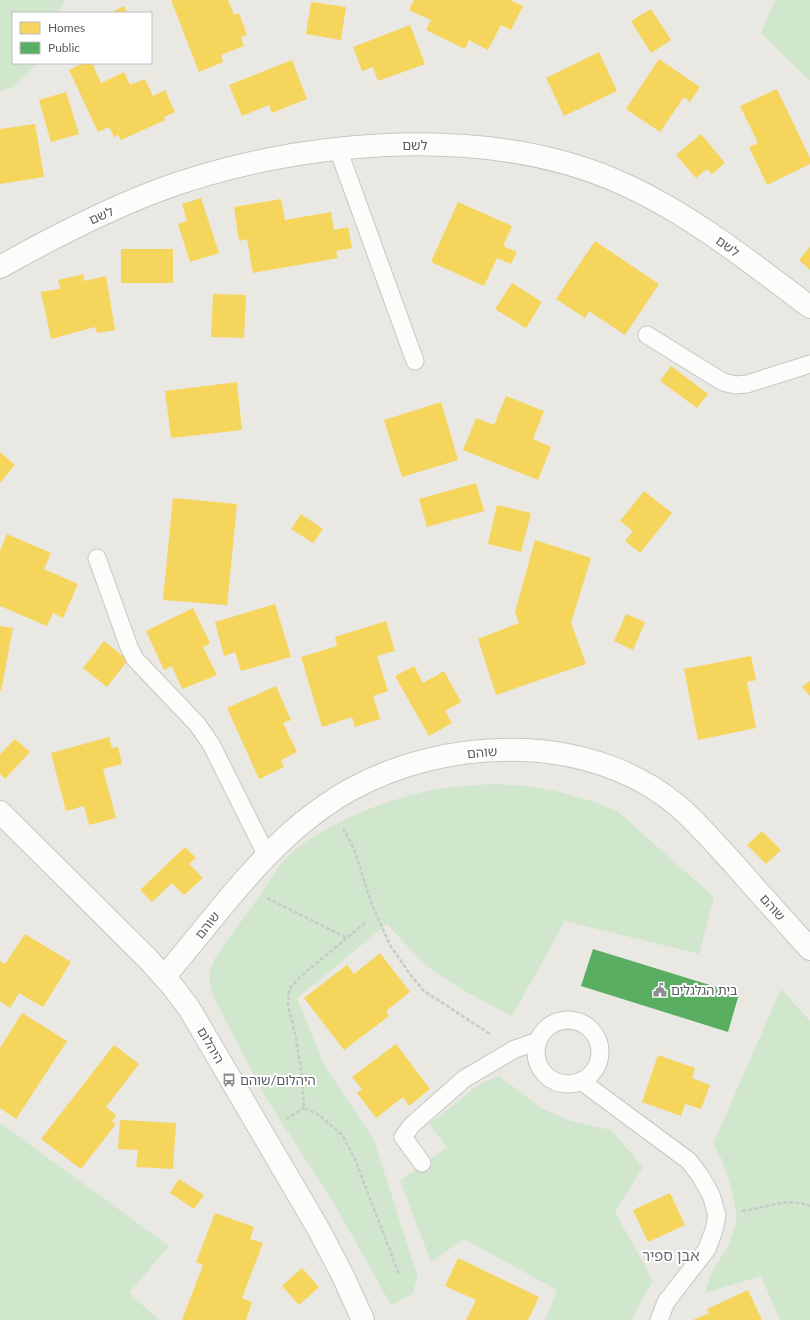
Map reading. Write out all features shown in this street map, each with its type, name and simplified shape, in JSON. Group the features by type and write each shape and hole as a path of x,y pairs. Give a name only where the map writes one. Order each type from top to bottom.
{"street":[{"name":"לשם","path":"0,267 47,240 94,217 156,192 210,174 264,160 317,150 412,144 456,146 499,150 540,157 617,181 653,198 689,219 810,307"},
{"name":"שוהם","path":"164,977 240,885 267,856 297,828 324,806 348,791 374,778 443,756 479,751 550,751 584,758 617,769 648,785 678,806 714,842 810,949"},
{"name":"היהלום","path":"0,812 131,942 164,977 181,998 196,1020 311,1214 341,1271 363,1320"}],"lane":[{"path":"338,149 415,361"},
{"path":"647,335 723,382 735,385 747,384 810,364"},
{"path":"97,558 135,659 197,724 211,744 267,856"},
{"path":"564,1021 579,1022 591,1030 599,1044 599,1058 593,1072 586,1078 581,1081 562,1083 553,1080 545,1074 537,1061 536,1051 538,1041 546,1029 555,1024 564,1021"},
{"path":"422,1163 403,1136 412,1125 464,1079 515,1049 538,1041"},
{"path":"581,1081 688,1161 701,1177 711,1195 717,1215 714,1230 707,1249 666,1302 658,1320"}],"path":[{"path":"324,806 346,831 354,849 372,905 390,945 424,991 515,1049"},
{"path":"240,885 347,938"},
{"path":"365,923 300,977 289,989 288,1005 296,1038 301,1069 304,1108 319,1115 342,1135 354,1157 399,1274"},
{"path":"717,1215 752,1210 774,1203 800,1202 810,1206"}],"green space":[{"path":"0,0 65,0 58,12 12,12 12,64 37,64 14,87 0,91"},
{"path":"775,0 810,0 810,81 761,33"},
{"path":"495,784 525,786 555,791 585,799 616,810 714,897 699,954 565,921 512,1016 460,988 430,968 387,924 297,998 324,1065 374,1140 418,1278 412,1294 391,1305 335,1205 266,1098 215,1000 210,982 210,973 216,956 277,869 297,849 314,837 355,815 398,799 438,789"},
{"path":"781,989 810,1021 810,1320 780,1320 761,1276 705,1293 711,1273 729,1245 737,1218 732,1192 722,1160 713,1144"},
{"path":"499,1076 541,1108 570,1121 611,1130 643,1167 615,1212 653,1281 632,1320 545,1320 557,1290 464,1239 431,1262 400,1181 447,1147 429,1124 481,1083"},
{"path":"0,1123 169,1246 129,1293 159,1320 0,1320"}],"building: Homes":[{"path":"171,0 228,0 234,15 239,13 247,35 241,37 244,46 221,55 223,62 199,72"},
{"path":"414,0 510,0 523,6 511,30 501,25 488,50 469,40 465,49 426,30 431,20 409,10"},
{"path":"311,2 346,7 341,40 306,34"},
{"path":"124,6 127,12 112,12"},
{"path":"651,9 671,40 651,53 631,21"},
{"path":"410,25 425,64 378,81 373,67 362,71 353,47"},
{"path":"599,52 617,91 564,116 546,78"},
{"path":"659,59 700,87 690,102 684,97 660,132 626,109"},
{"path":"292,60 307,99 272,113 269,105 242,116 229,85"},
{"path":"81,64 92,64 101,83 124,72 130,85 145,79 153,96 165,90 175,112 164,117 165,120 121,140 118,135 114,137 109,127 98,132 69,70"},
{"path":"777,89 810,158 810,164 767,185 749,147 758,143 740,106"},
{"path":"66,92 79,134 51,142 39,100"},
{"path":"35,124 44,177 0,184 0,129"},
{"path":"701,134 725,163 712,174 707,169 696,178 676,155"},
{"path":"201,198 219,253 190,262 178,224 187,221 182,204"},
{"path":"281,199 285,220 331,212 334,230 348,227 352,248 336,251 338,258 253,273 247,239 239,241 234,207"},
{"path":"458,202 512,226 503,246 517,252 511,264 497,258 484,286 431,262"},
{"path":"595,241 659,284 625,335 589,311 585,318 556,299"},
{"path":"810,247 810,270 799,260"},
{"path":"121,249 173,249 173,283 121,283"},
{"path":"84,274 84,281 106,276 115,330 97,333 95,327 51,339 41,292 60,289 58,280"},
{"path":"512,283 542,302 526,328 495,309"},
{"path":"213,294 246,295 244,338 211,337"},
{"path":"671,366 708,394 697,408 660,381"},
{"path":"237,382 242,430 171,438 165,391"},
{"path":"506,396 544,411 533,439 551,447 538,480 463,450 476,418 494,425"},
{"path":"441,402 458,460 402,477 384,420"},
{"path":"0,452 15,465 0,483"},
{"path":"476,483 484,511 427,527 419,499"},
{"path":"644,491 672,513 640,553 625,541 633,531 620,521"},
{"path":"173,498 237,504 227,605 163,600"},
{"path":"497,505 531,513 521,552 488,544"},
{"path":"301,514 323,529 313,543 291,529"},
{"path":"7,534 51,553 44,569 78,584 63,618 53,613 47,626 0,606 0,551"},
{"path":"535,540 591,558 571,623 586,664 496,695 478,639 519,623 515,612"},
{"path":"275,604 291,657 241,671 235,652 224,656 215,622"},
{"path":"193,608 210,643 203,647 217,675 182,689 172,666 164,670 146,631"},
{"path":"626,614 645,622 633,650 614,641"},
{"path":"386,621 395,651 377,656 388,691 373,696 380,719 355,727 352,717 322,727 301,657 337,646 335,637"},
{"path":"0,626 13,628 1,691 0,691"},
{"path":"104,641 128,660 107,687 83,668"},
{"path":"751,656 756,680 747,682 756,728 698,740 684,669"},
{"path":"414,666 423,683 444,671 461,702 445,711 452,723 429,736 395,676"},
{"path":"810,681 810,696 802,687"},
{"path":"276,686 291,720 283,723 297,752 281,760 284,767 259,779 227,708"},
{"path":"109,737 112,748 118,747 122,764 103,769 116,818 89,825 84,806 66,811 51,753"},
{"path":"15,739 30,752 5,779 0,774 0,754"},
{"path":"762,831 781,850 766,864 747,845"},
{"path":"185,847 196,858 189,864 203,878 184,895 172,883 152,902 140,890"},
{"path":"25,934 71,962 43,1007 19,993 10,1008 0,1001 0,961 5,964"},
{"path":"380,953 410,992 386,1011 389,1016 344,1050 304,998 347,965 354,974"},
{"path":"22,1013 67,1041 16,1119 0,1108 0,1048"},
{"path":"396,1044 430,1089 409,1106 403,1097 376,1118 357,1093 362,1089 352,1077"},
{"path":"114,1045 139,1064 106,1107 116,1115 112,1121 116,1124 81,1169 41,1139"},
{"path":"658,1055 695,1068 692,1078 710,1085 701,1109 685,1104 681,1116 642,1102"},
{"path":"120,1120 176,1123 173,1169 136,1167 138,1150 118,1149"},
{"path":"179,1179 204,1195 194,1209 170,1193"},
{"path":"670,1193 685,1225 648,1242 633,1210"},
{"path":"215,1213 254,1227 250,1239 263,1243 242,1298 252,1302 246,1320 182,1320 203,1265 196,1262"},
{"path":"458,1258 539,1297 528,1320 466,1320 476,1300 445,1286"},
{"path":"302,1268 319,1287 299,1305 282,1286"},
{"path":"748,1290 762,1320 693,1320 709,1313 707,1309"}],"building: Public":[{"name":"בית הגלגלים","path":"593,949 739,994 728,1032 581,986"}],"place":[{"name":"בית הגלגלים","path":"660,990"},
{"name":"היהלום/שוהם","path":"229,1080"}],"district":[{"name":"אבן ספיר","path":"671,1255"}]}
